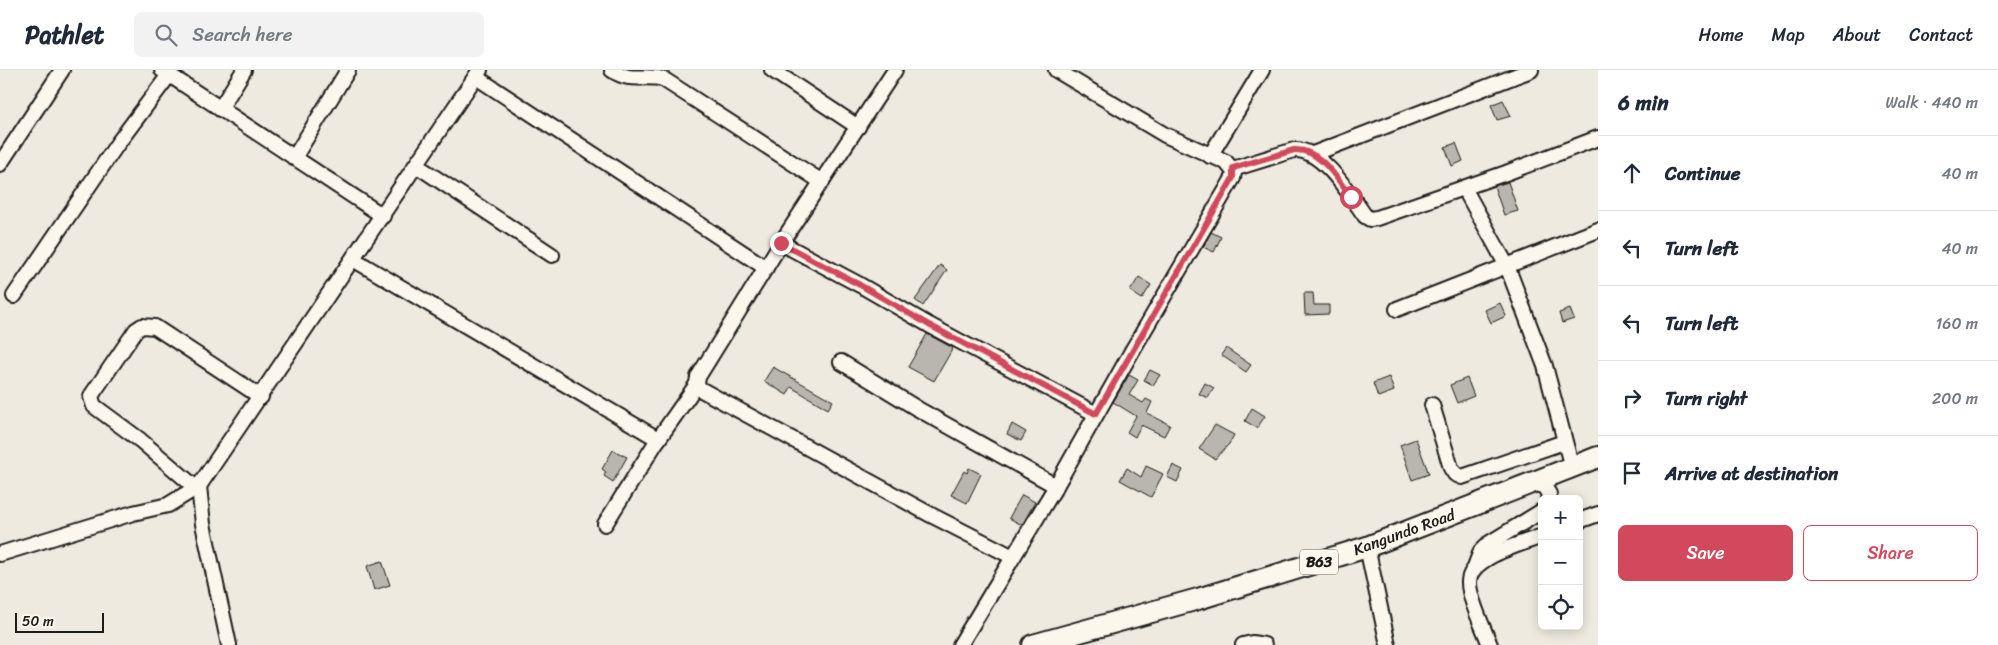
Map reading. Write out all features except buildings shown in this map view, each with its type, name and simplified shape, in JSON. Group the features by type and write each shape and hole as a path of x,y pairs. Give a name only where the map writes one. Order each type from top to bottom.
{"highway":[{"name":"Kangundo Road","path":"1033,645 1198,599 1367,547 1598,457"}],"street":[{"path":"0,164 62,70"},
{"path":"220,108 244,70"},
{"path":"294,158 348,70"},
{"path":"612,70 624,78 652,76 663,78 822,182"},
{"path":"772,70 858,127"},
{"path":"605,524 658,439 697,384 698,377 781,243 895,70"},
{"path":"960,645 1056,486 1233,178 1233,168 1226,162 1165,135 1056,70"},
{"path":"1210,156 1262,70"},
{"path":"1313,154 1531,70"},
{"path":"14,296 165,72 383,216"},
{"path":"0,554 133,513 168,505 197,487 261,397 478,73 766,268"},
{"path":"1233,168 1302,149 1313,154 1323,163 1365,216 1370,219 1390,214 1464,188 1598,138"},
{"path":"416,165 552,256"},
{"path":"1464,188 1507,266 1545,366 1572,468"},
{"path":"1397,310 1598,230"},
{"path":"781,243 1096,414"},
{"path":"353,259 658,439"},
{"path":"229,645 197,487 140,440 94,406 92,402 93,392 130,338 142,326 155,327 261,397"},
{"path":"841,362 918,409 1056,486"},
{"path":"697,384 700,389 931,515 1013,557"},
{"path":"1432,405 1452,468 1455,474 1462,477 1564,442"},
{"path":"1536,482 1545,488 1549,495"},
{"path":"1490,645 1470,592 1468,582 1470,574 1481,551 1488,544 1538,513"},
{"path":"1583,520 1598,514"},
{"path":"1475,566 1486,558 1538,538"},
{"path":"1367,547 1388,645"},
{"path":"1243,645 1252,643 1264,645"}],"route":[{"path":"781,243 1096,414 1233,178 1233,168 1302,149 1313,154 1323,163 1351,197"}]}
